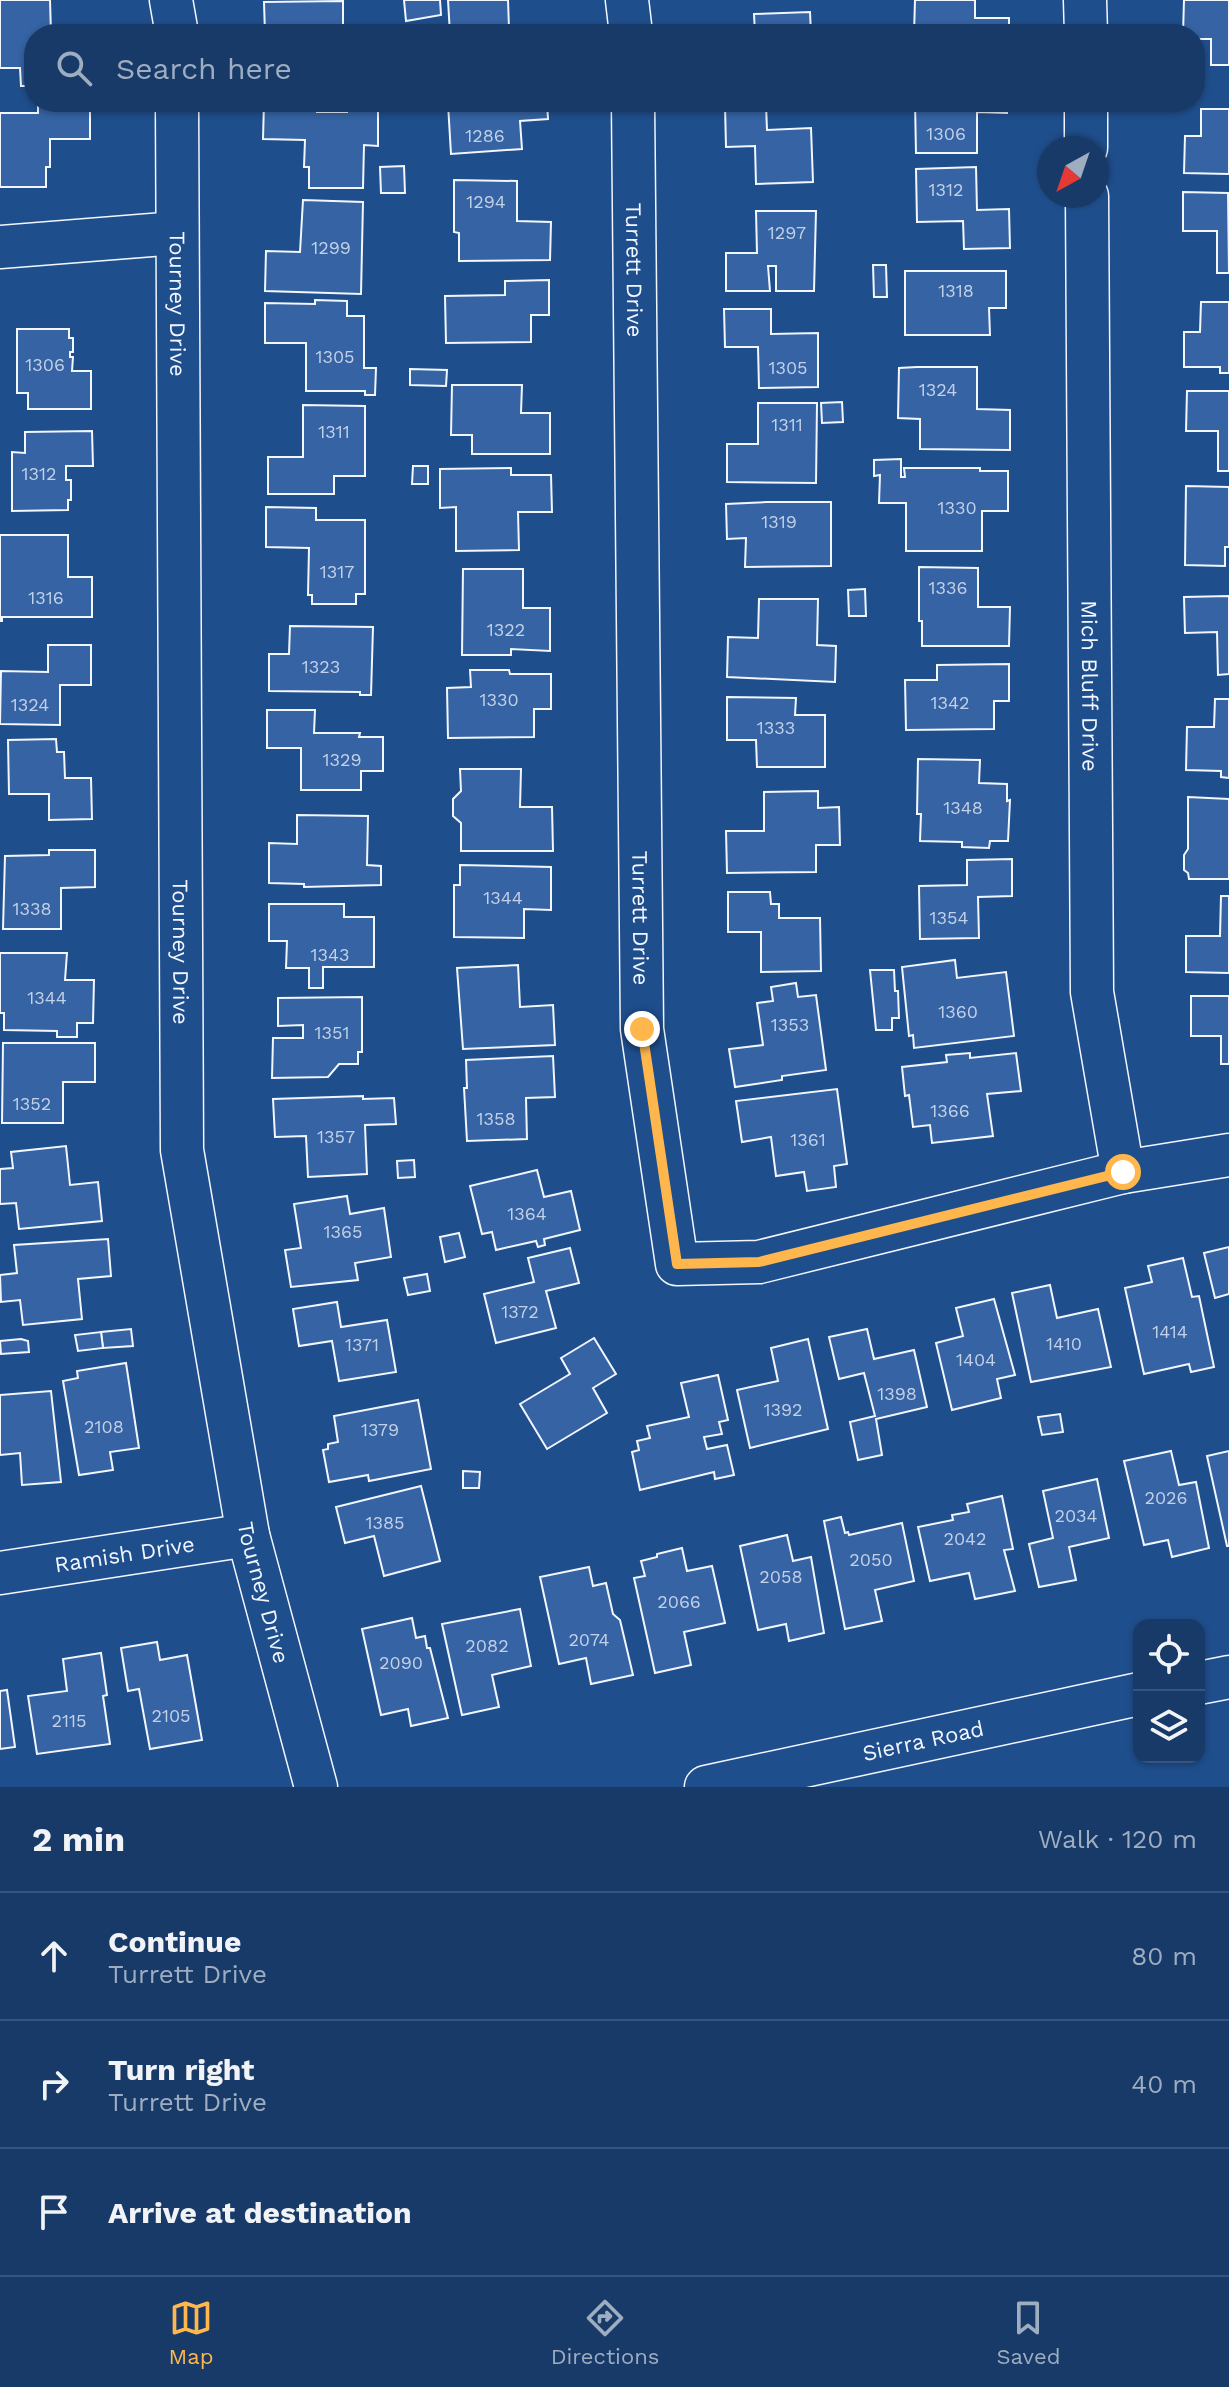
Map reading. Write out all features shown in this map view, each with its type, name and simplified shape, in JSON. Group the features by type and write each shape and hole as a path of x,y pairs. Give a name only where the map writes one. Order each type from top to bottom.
{"street":[{"path":"171,0 175,24"},
{"path":"627,0 630,24"},
{"path":"1085,0 1086,24"},
{"name":"Tourney Drive","path":"177,112 182,1150 248,1535 316,1787"},
{"name":"Turrett Drive","path":"633,112 642,1029 677,1264 759,1262 1123,1172 1229,1155"},
{"path":"1086,112 1086,136"},
{"name":"Mich Bluff Drive","path":"1087,208 1092,992 1123,1172"},
{"path":"0,247 177,233"},
{"name":"Ramish Drive","path":"0,1573 248,1535"},
{"path":"1205,1682 1229,1677"},
{"name":"Sierra Road","path":"706,1787 1133,1695"}],"building":[{"path":"0,0 50,0 51,24 24,24 24,86 21,86 20,68 0,68"},
{"path":"404,0 440,0 441,15 406,21"},
{"path":"448,0 508,0 509,24 449,24"},
{"path":"915,0 975,0 975,18 1009,18 1009,24 914,24"},
{"path":"1184,0 1229,0 1229,65 1211,65 1211,39 1205,39 1205,24 1183,24"},
{"path":"343,1 343,24 265,24 264,2"},
{"path":"810,12 811,24 754,24 754,14"},
{"path":"1205,109 1229,109 1229,174 1184,173 1185,136 1201,136 1201,112"},
{"path":"90,112 90,139 50,139 46,187 0,187 0,113"},
{"path":"264,112 378,112 378,146 364,145 363,188 309,188 309,167 304,167 305,140 263,139"},
{"path":"448,112 548,112 548,119 520,121 522,149 451,154"},
{"path":"725,112 766,112 767,130 811,128 813,182 756,184 755,146 726,147"},
{"path":"915,112 977,112 977,153 916,153"},
{"path":"404,166 405,193 381,193 380,167"},
{"path":"976,167 977,210 1009,209 1010,248 964,249 963,221 917,222 916,169"},
{"path":"454,180 517,181 517,221 551,222 550,260 459,261 459,233 454,232"},
{"path":"1183,192 1228,193 1229,273 1217,273 1217,231 1183,231"},
{"path":"303,200 363,202 361,294 265,291 266,251 300,252"},
{"path":"756,211 816,211 814,291 776,291 776,266 768,266 770,291 726,291 726,253 757,253"},
{"path":"873,265 886,265 887,297 874,297"},
{"path":"905,271 1006,271 1006,308 989,308 990,335 905,335"},
{"path":"549,280 549,315 531,315 531,342 446,343 445,296 505,295 505,281"},
{"path":"315,300 347,301 347,316 364,316 364,368 376,368 375,395 365,395 365,391 306,391 306,343 265,343 265,303 315,304"},
{"path":"1201,302 1229,302 1229,373 1220,373 1220,367 1184,367 1184,332 1200,332"},
{"path":"724,309 771,309 771,334 818,333 818,387 759,388 758,347 725,347"},
{"path":"17,329 69,329 69,338 73,338 73,352 70,352 70,357 73,357 72,371 91,371 91,409 28,409 28,393 17,393"},
{"path":"977,367 977,409 1010,410 1010,450 920,449 920,419 898,418 899,368"},
{"path":"410,369 447,370 446,386 410,385"},
{"path":"452,385 522,385 521,413 550,413 550,454 472,454 472,435 451,435"},
{"path":"1187,391 1229,391 1229,471 1218,471 1218,431 1186,431"},
{"path":"842,402 843,422 822,423 821,403"},
{"path":"758,403 817,403 816,483 727,482 727,444 758,444"},
{"path":"303,405 365,406 365,476 334,476 334,494 268,494 268,457 303,457"},
{"path":"92,431 93,466 66,466 66,480 71,480 68,510 12,511 12,452 25,453 25,432"},
{"path":"901,459 901,477 905,477 904,468 1008,471 1008,511 982,511 982,551 906,551 906,503 879,503 880,475 874,476 874,460"},
{"path":"413,466 428,466 428,484 412,484"},
{"path":"511,468 511,475 551,475 552,512 518,512 519,550 456,551 456,507 440,508 440,469"},
{"path":"1186,486 1229,487 1229,547 1225,547 1225,566 1185,565"},
{"path":"831,502 831,566 745,567 746,538 727,539 726,504"},
{"path":"266,507 316,508 316,520 365,520 365,594 356,594 356,604 312,604 312,595 308,595 309,548 266,547"},
{"path":"0,535 68,535 68,577 92,577 92,617 2,617 0,621"},
{"path":"919,567 978,568 978,607 1010,607 1009,646 922,646"},
{"path":"463,569 523,569 523,608 550,608 550,651 511,649 511,655 462,655"},
{"path":"865,589 866,616 849,616 848,590"},
{"path":"1229,596 1229,674 1218,675 1217,632 1185,633 1184,597"},
{"path":"759,599 818,599 817,645 836,646 835,682 727,677 728,637 758,638"},
{"path":"290,626 373,627 371,695 360,695 360,692 269,691 269,654 289,654"},
{"path":"48,645 91,645 91,685 60,685 60,725 0,724 1,671 48,672"},
{"path":"1009,664 1009,701 994,701 994,729 906,730 905,680 937,680 937,665"},
{"path":"470,670 551,674 551,709 534,709 534,737 448,738 447,688 471,687"},
{"path":"727,697 796,698 795,715 825,715 825,767 757,767 756,740 727,740"},
{"path":"1215,699 1229,699 1229,778 1221,777 1221,771 1186,770 1187,727 1214,727"},
{"path":"267,710 315,710 314,733 360,733 359,737 383,737 383,771 361,771 361,790 301,790 301,748 267,748"},
{"path":"56,739 57,752 64,752 65,778 91,778 92,819 49,820 49,794 9,794 8,740"},
{"path":"918,759 980,760 979,783 1007,784 1007,801 1010,800 1008,841 990,841 989,848 962,847 962,842 920,841"},
{"path":"460,769 521,769 520,807 552,807 553,851 461,851 461,823 453,816 453,799 461,791"},
{"path":"818,791 818,808 839,807 840,845 816,845 816,872 727,873 726,831 764,831 764,792"},
{"path":"1188,797 1229,799 1229,879 1189,879 1184,870 1184,855 1188,849"},
{"path":"297,815 368,816 367,865 381,866 381,885 304,887 304,884 269,883 269,843 297,844"},
{"path":"49,850 95,850 95,887 61,888 61,929 3,929 5,856 49,855"},
{"path":"1012,859 1012,896 978,897 979,938 920,939 919,886 967,885 967,860"},
{"path":"460,865 551,867 551,910 524,909 524,938 454,937 454,885 460,885"},
{"path":"728,892 770,892 771,904 779,904 779,918 820,918 821,971 761,972 761,932 728,932"},
{"path":"1221,896 1229,896 1229,973 1186,972 1186,936 1220,936"},
{"path":"269,904 344,904 344,917 374,917 374,967 323,967 323,988 309,988 309,968 286,968 287,941 269,941"},
{"path":"0,953 67,953 65,980 94,980 93,1023 77,1023 77,1037 57,1037 57,1031 4,1030 4,1013 0,1013"},
{"path":"955,960 957,978 1006,972 1014,1036 914,1048 913,1035 909,1036 902,967"},
{"path":"518,965 520,1007 553,1005 555,1045 463,1049 457,968"},
{"path":"870,970 894,970 899,1018 892,1018 892,1030 876,1030"},
{"path":"796,983 798,997 816,995 826,1070 735,1087 729,1049 763,1045 757,1003 773,1001 771,987"},
{"path":"1191,996 1229,996 1229,1064 1221,1064 1221,1036 1191,1036"},
{"path":"362,997 362,1052 358,1052 358,1064 339,1064 328,1077 272,1078 273,1038 303,1038 303,1025 278,1026 278,998"},
{"path":"3,1043 95,1043 95,1082 63,1082 63,1123 2,1123"},
{"path":"970,1053 970,1058 1016,1053 1021,1091 987,1094 993,1136 932,1143 930,1125 913,1127 902,1067 947,1062 946,1055"},
{"path":"553,1056 555,1097 526,1098 527,1139 467,1141 466,1060"},
{"path":"837,1089 847,1164 834,1166 836,1187 807,1191 804,1172 776,1176 771,1137 742,1142 736,1101"},
{"path":"363,1096 363,1099 394,1098 396,1124 365,1125 367,1174 308,1177 306,1136 275,1137 273,1099"},
{"path":"66,1146 70,1185 98,1182 102,1221 19,1229 16,1203 0,1204 0,1169 13,1168 11,1152"},
{"path":"414,1160 415,1177 398,1178 397,1161"},
{"path":"537,1170 544,1197 571,1191 580,1230 544,1239 545,1245 538,1247 536,1241 496,1250 492,1232 482,1234 470,1186"},
{"path":"347,1196 350,1214 384,1208 391,1257 355,1263 358,1280 291,1287 285,1250 301,1248 294,1204"},
{"path":"459,1233 465,1257 445,1262 440,1237"},
{"path":"108,1239 111,1276 78,1279 82,1319 23,1325 20,1300 1,1302 0,1275 17,1273 14,1245"},
{"path":"1229,1247 1229,1294 1215,1298 1204,1253"},
{"path":"570,1248 579,1283 546,1291 556,1328 496,1343 484,1294 534,1282 528,1258"},
{"path":"1183,1258 1192,1297 1199,1296 1214,1367 1191,1372 1189,1364 1144,1374 1125,1288 1152,1282 1148,1266"},
{"path":"427,1274 430,1291 408,1295 404,1278"},
{"path":"1050,1285 1057,1318 1098,1309 1111,1367 1031,1382 1012,1293"},
{"path":"994,1299 1015,1375 997,1379 1001,1398 952,1410 936,1343 963,1336 956,1308"},
{"path":"337,1302 341,1327 387,1320 396,1372 339,1381 332,1341 299,1346 293,1309"},
{"path":"131,1329 133,1346 103,1348 101,1332"},
{"path":"867,1329 874,1359 914,1350 927,1407 876,1419 882,1455 858,1460 850,1422 875,1416 864,1373 839,1379 829,1337"},
{"path":"101,1332 103,1348 78,1351 75,1335"},
{"path":"594,1338 616,1374 593,1388 607,1413 547,1449 520,1404 570,1374 561,1358"},
{"path":"808,1339 828,1429 750,1448 737,1390 778,1381 771,1348"},
{"path":"0,1341 28,1341 29,1352 1,1354"},
{"path":"126,1363 139,1448 110,1452 113,1470 79,1475 63,1381 78,1378 77,1371"},
{"path":"718,1375 728,1420 719,1422 722,1434 704,1437 707,1449 727,1445 734,1475 715,1479 714,1472 640,1490 632,1452 639,1450 637,1441 650,1438 647,1426 689,1417 681,1383"},
{"path":"51,1391 61,1482 22,1485 20,1453 0,1455 0,1395"},
{"path":"418,1400 431,1469 369,1481 368,1475 329,1482 323,1450 328,1449 328,1444 338,1442 334,1416"},
{"path":"1060,1414 1063,1432 1042,1435 1038,1417"},
{"path":"1171,1451 1179,1485 1196,1482 1209,1548 1172,1557 1168,1540 1144,1545 1124,1461"},
{"path":"1229,1451 1229,1546 1227,1546 1207,1456"},
{"path":"463,1471 480,1472 479,1488 463,1488"},
{"path":"1097,1479 1109,1538 1069,1547 1076,1580 1039,1587 1029,1544 1053,1538 1043,1491"},
{"path":"421,1486 440,1561 384,1576 374,1536 345,1543 336,1507"},
{"path":"1002,1496 1013,1549 1004,1550 1015,1591 975,1599 969,1573 930,1581 918,1527 953,1520 952,1515 969,1512 967,1504"},
{"path":"841,1517 845,1533 849,1535 902,1523 914,1581 875,1590 882,1621 845,1629 824,1521"},
{"path":"787,1535 793,1561 811,1557 824,1633 789,1641 786,1624 758,1630 740,1546"},
{"path":"682,1548 687,1571 712,1566 725,1623 684,1632 691,1665 655,1673 634,1578 645,1576 641,1561"},
{"path":"589,1567 593,1586 606,1583 613,1614 620,1620 633,1675 591,1684 586,1658 559,1664 540,1577"},
{"path":"520,1609 531,1666 492,1675 499,1707 462,1715 442,1624"},
{"path":"412,1618 416,1638 425,1636 427,1648 430,1648 448,1718 411,1726 408,1709 381,1715 362,1629"},
{"path":"157,1642 160,1660 187,1655 202,1740 150,1749 139,1689 128,1691 121,1648"},
{"path":"101,1653 110,1744 37,1754 28,1696 67,1691 63,1659"},
{"path":"7,1690 15,1747 0,1749 0,1691"}],"route":[{"path":"642,1029 677,1264 759,1262 1123,1172"}]}
